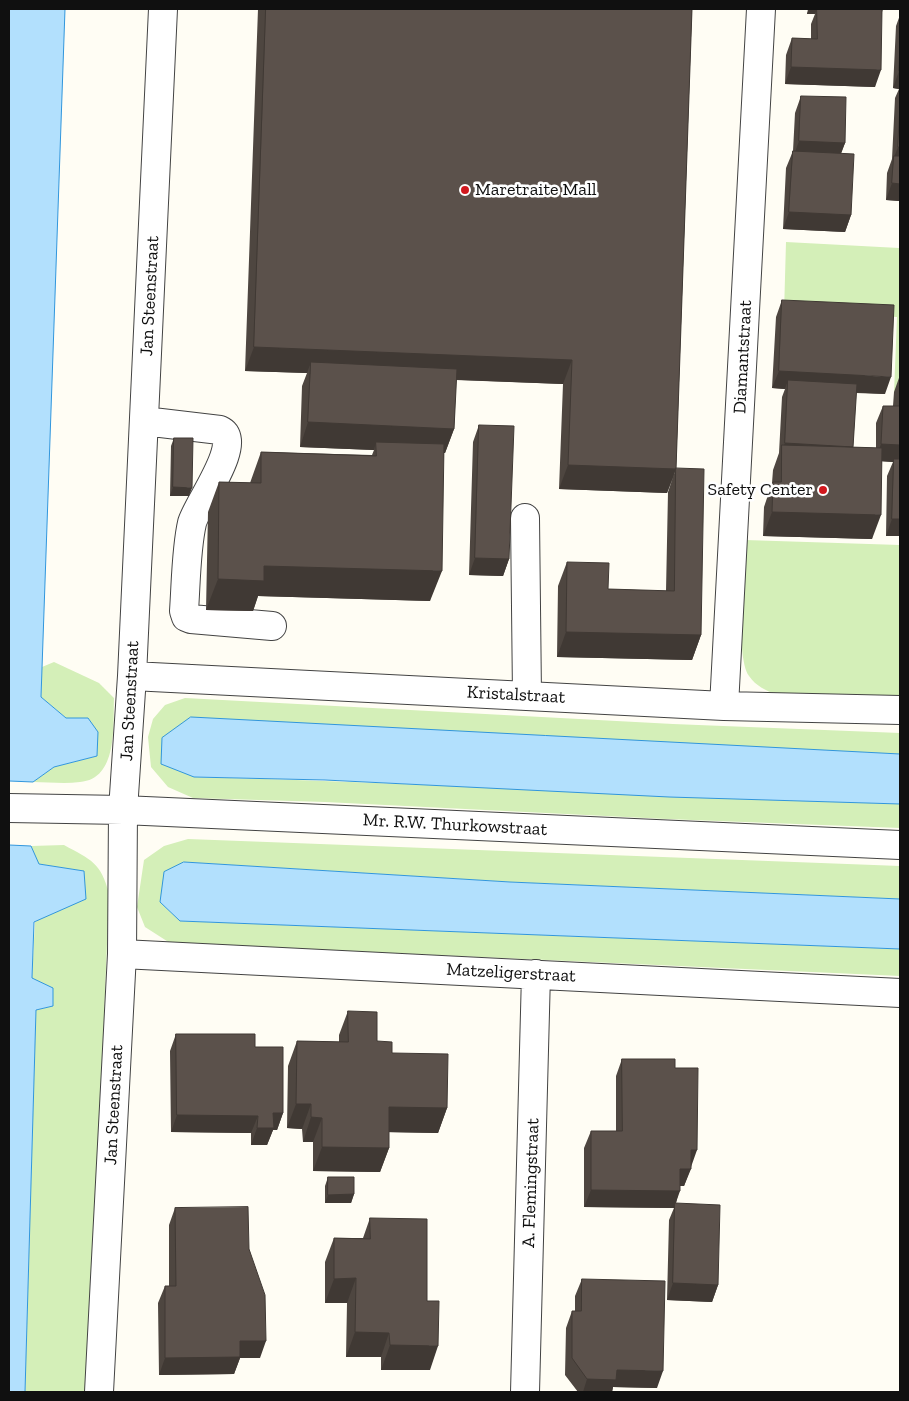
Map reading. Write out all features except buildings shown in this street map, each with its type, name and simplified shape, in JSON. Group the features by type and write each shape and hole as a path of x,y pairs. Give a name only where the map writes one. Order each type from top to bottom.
{"street":[{"name":"Jan Steenstraat","path":"99,1392 122,954 123,810 132,676 163,9"},
{"name":"Diamantstraat","path":"724,706 761,9"},
{"path":"144,421 220,430 228,441 218,473 192,521 184,611 186,616 191,619 272,626"},
{"path":"525,518 528,696"},
{"name":"Kristalstraat","path":"132,676 724,706 900,710"},
{"name":"Mr. R.W. Thurkowstraat","path":"9,808 123,810 900,845"},
{"name":"Matzeligerstraat","path":"122,954 900,993"},
{"name":"A. Flemingstraat","path":"525,1392 536,974"}],"green space":[{"path":"786,242 899,248 900,393 894,393 897,317 784,313"},
{"path":"745,540 900,545 900,698 778,695 765,690 755,683 749,676 742,650 741,611"},
{"path":"54,662 99,683 114,698 111,749 101,772 92,779 74,783 33,782 54,767 97,756 66,718 41,697 42,667"},
{"path":"185,698 673,724 900,733 900,754 669,744 194,777 900,804 900,828 666,819 325,802 193,798 168,787 151,767 148,737 153,719 165,705"},
{"path":"188,839 900,866 900,899 510,882 184,862 160,902 180,921 900,949 900,976 170,943 145,927 137,907 144,860 164,846"},
{"path":"64,845 94,863 106,883 109,894 89,1392 25,1392 36,1010 53,1006 32,978 35,922 84,886 83,871 38,864 31,846"}],"water":[{"path":"9,9 65,9 41,697 66,718 88,718 98,732 97,756 54,767 33,782 9,781"},
{"path":"191,717 900,754 900,804 669,797 325,780 194,777 161,764 162,738"},
{"path":"9,845 31,846 39,864 84,871 86,899 34,922 32,978 53,988 53,1006 36,1010 25,1392 9,1392"},
{"path":"184,862 510,882 900,899 900,949 180,921 160,902 164,872"}],"place":[{"name":"Maretraite Mall","path":"465,190"},
{"name":"Safety Center","path":"823,490"}]}
